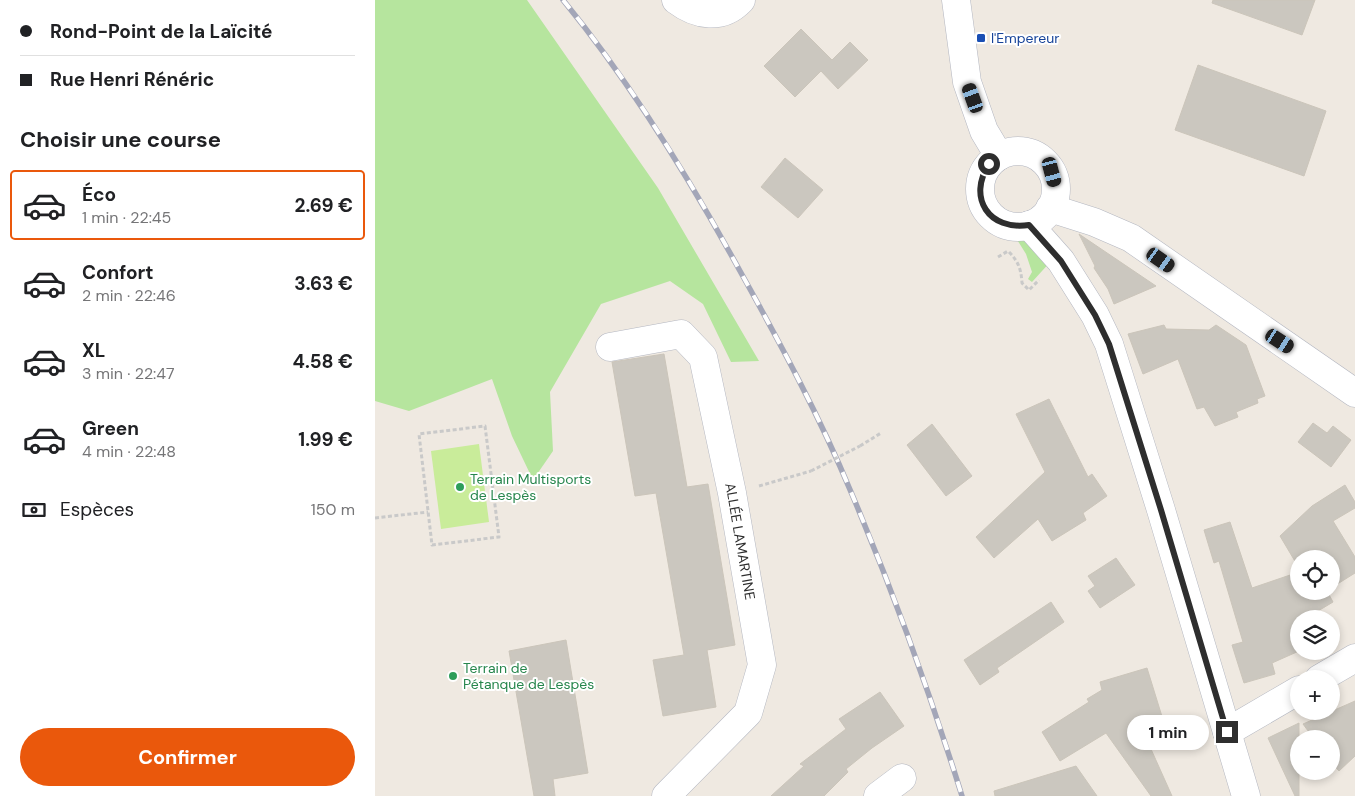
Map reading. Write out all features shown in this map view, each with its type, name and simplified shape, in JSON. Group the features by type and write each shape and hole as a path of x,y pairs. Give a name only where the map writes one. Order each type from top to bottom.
{"street":[{"path":"676,0 687,8 716,14 733,8 741,0"},
{"path":"956,0 967,82 984,131 999,156"},
{"path":"1040,217 1055,197 1055,184 1052,172 1045,162 1035,155 1023,151 1011,151 999,156 989,164 983,174 980,186 981,199 986,210 995,219 1005,225 1017,227 1040,217 1094,222 1131,238 1355,393"},
{"path":"1040,217 1061,261 1095,315 1109,344 1161,510 1246,796"},
{"name":"ALLÉE LAMARTINE","path":"610,347 681,334 703,357 732,493 762,665 748,712 666,796"},
{"path":"1334,670 1355,658"},
{"path":"1227,732 1290,695"},
{"path":"878,796 902,778"}],"path":[{"path":"998,256 1008,251 1017,261 1021,270 1022,282 1029,290 1042,277"},
{"path":"485,426 499,537 432,545 428,512 419,434 485,426"},
{"path":"786,479 811,471 881,433"},
{"path":"375,518 428,512"}],"green space":[{"path":"375,0 527,0 658,188 759,361 731,362 703,304 670,281 601,304 550,392 553,451 533,480 512,436 492,379 409,411 375,401"},
{"path":"1016,238 1024,239 1052,260 1032,282 1028,279 1032,272 1026,254"},
{"name":"Terrain Multisports de Lespès","path":"479,444 489,522 441,529 431,451"}],"building":[{"path":"1213,0 1315,0 1302,35 1212,3"},
{"path":"801,29 832,60 850,42 868,60 838,89 821,71 795,97 764,66"},
{"path":"1198,65 1326,111 1304,176 1175,130"},
{"path":"785,158 823,190 798,218 761,187"},
{"path":"1079,234 1156,286 1114,304 1108,289 1094,268 1095,266"},
{"path":"1164,325 1166,329 1209,330 1216,325 1246,345 1265,396 1257,399 1258,403 1236,412 1238,417 1215,426 1204,407 1197,409 1178,359 1143,374 1128,334"},
{"path":"664,354 687,487 708,484 735,645 707,650 716,707 663,716 653,660 684,655 656,493 635,496 612,362"},
{"path":"1049,399 1088,477 1092,474 1107,496 1083,513 1086,520 1052,541 1038,519 994,558 976,537 1045,472 1016,414"},
{"path":"1313,423 1327,433 1333,426 1351,440 1331,467 1298,442"},
{"path":"932,424 972,476 946,496 907,445"},
{"path":"1345,485 1355,502 1355,508 1333,521 1355,557 1355,573 1340,582 1340,550 1290,550 1290,553 1280,536 1312,506"},
{"path":"1230,522 1252,588 1290,575 1290,600 1332,600 1333,602 1320,610 1290,610 1290,655 1272,663 1275,674 1244,683 1232,645 1243,642 1219,561 1214,563 1204,530"},
{"path":"1116,558 1135,585 1100,608 1088,591 1095,586 1088,576"},
{"path":"1051,602 1064,622 997,668 999,672 980,685 964,660"},
{"path":"566,640 588,773 553,779 555,796 534,796 509,651"},
{"path":"1147,668 1164,723 1142,729 1172,796 1151,796 1106,733 1060,761 1042,732 1089,702 1087,699 1102,690 1100,682"},
{"path":"880,692 904,726 846,769 848,772 824,796 771,796 804,766 800,764 846,729 839,719"},
{"path":"1355,701 1355,756 1340,770 1340,730 1307,730 1303,724 1312,720 1340,720 1340,708"},
{"path":"1299,723 1299,730 1290,730 1290,780 1299,780 1299,796 1295,796 1268,738"},
{"path":"1076,766 1097,796 995,796 994,791"}],"railway":[{"path":"563,0 612,64 679,165 755,298 812,407 839,463 867,529 924,681 962,796"}],"place":[{"name":"l'Empereur","path":"981,38"},
{"name":"Terrain Multisports de Lespès","path":"460,487"},
{"name":"Terrain de Pétanque de Lespès","path":"453,676"}],"route":[{"path":"989,164 983,174 980,186 981,199 986,210 1005,225 1017,227 1029,225 1049,246 1061,261 1095,315 1109,344 1227,732"}]}
